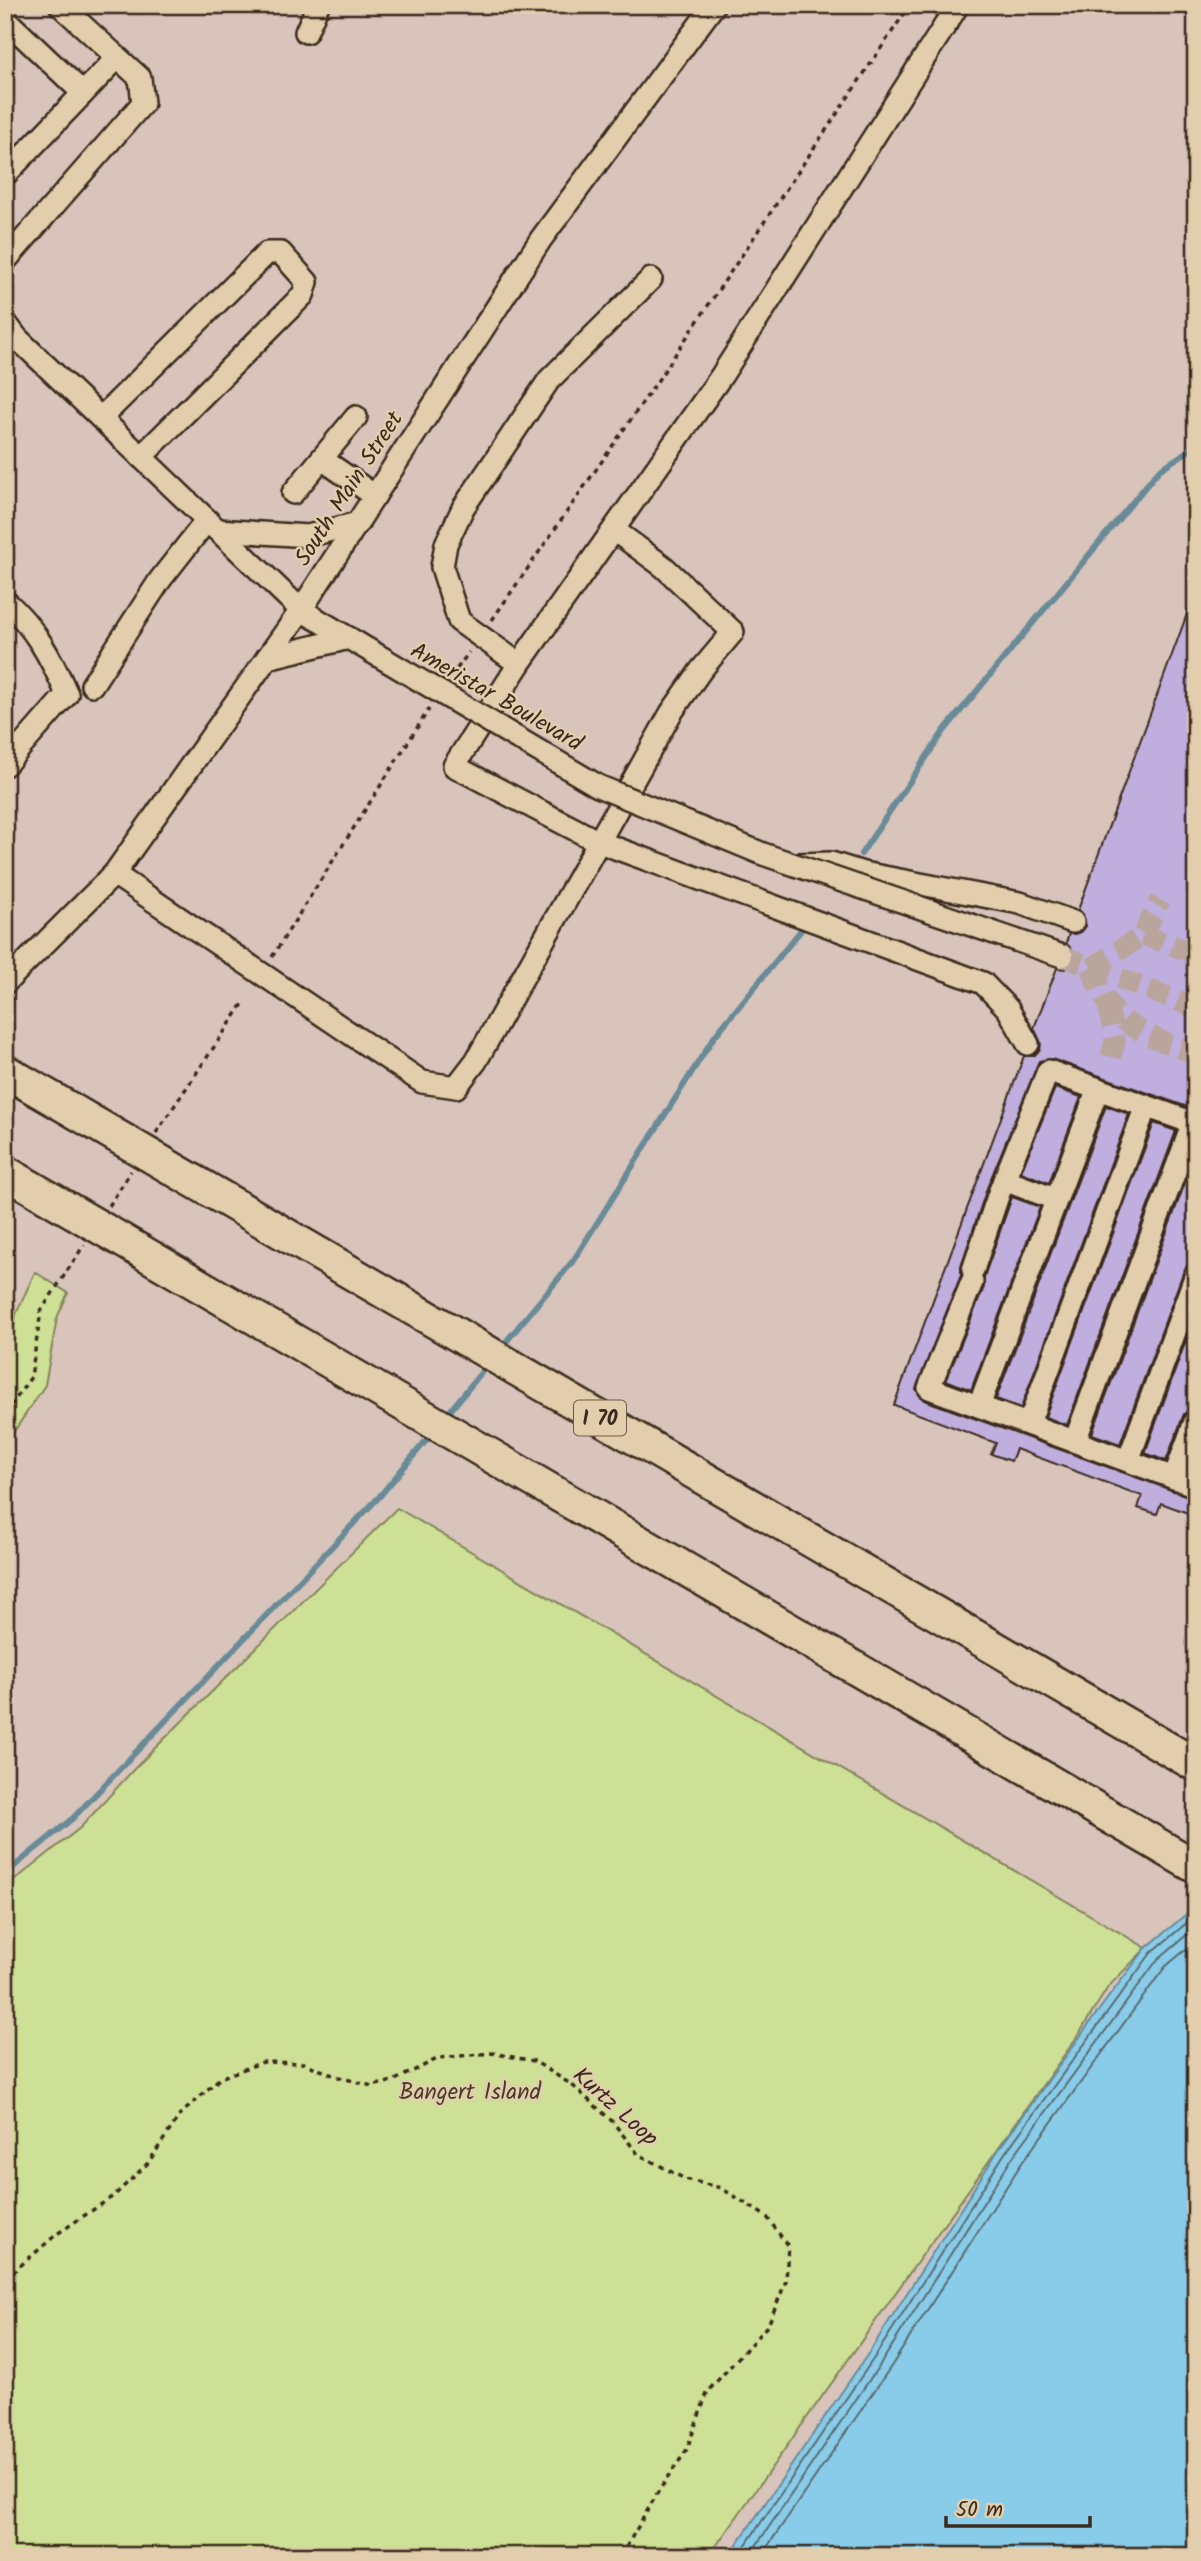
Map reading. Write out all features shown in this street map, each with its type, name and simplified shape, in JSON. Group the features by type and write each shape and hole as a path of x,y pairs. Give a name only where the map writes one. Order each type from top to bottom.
{"highway":[{"name":"I 70","path":"5,1071 1196,1765"},
{"path":"5,1172 1196,1867"}],"street":[{"path":"5,14 11,5"},
{"path":"5,261 143,103 140,78 60,5"},
{"path":"306,32 318,5"},
{"name":"South Main Street","path":"5,983 114,874 301,610 541,239 714,5"},
{"path":"958,5 722,375 519,664 454,766 598,842 910,959 983,983 1008,1009 1028,1044"},
{"path":"5,19 83,93"},
{"path":"5,175 117,58"},
{"path":"101,418 267,253 281,253 307,282 303,295 141,457"},
{"path":"519,664 459,621 442,567 446,544 457,520 549,380 651,279"},
{"name":"Ameristar Boulevard","path":"9,338 101,418 301,610 438,694 598,786 790,864 1062,956"},
{"path":"293,492 356,417"},
{"path":"322,459 375,496"},
{"path":"92,685 160,580 212,525 277,537 308,536 358,523"},
{"path":"114,874 422,1082 456,1087 476,1061 671,713 701,670 733,632 664,568 614,530"},
{"path":"5,601 28,621 54,664 67,694 5,765"},
{"path":"267,659 353,641"},
{"path":"790,864 831,863 863,873 1020,904 1073,922"},
{"path":"1075,1441 1194,1123 1048,1071 1004,1180 972,1276 929,1388 1196,1486"},
{"path":"979,1406 1098,1089"},
{"path":"1029,1423 1146,1106"},
{"path":"1004,1180 1055,1199"},
{"path":"1128,1461 1196,1273"},
{"path":"1174,1478 1196,1419"}],"path":[{"path":"271,958 438,694 481,637 656,383 910,5"},
{"name":"Kurtz Loop","path":"5,2279 57,2234 115,2195 148,2163 180,2115 220,2078 263,2062 304,2063 372,2086 393,2081 439,2059 492,2053 534,2061 572,2085 612,2121 638,2154 685,2179 721,2188 767,2217 789,2246 786,2281 768,2325 708,2391 686,2451 658,2492 621,2556"}],"green space":[{"path":"35,1272 68,1293 57,1318 45,1385 5,1445 5,1385 16,1314"},
{"name":"Bangert Island","path":"397,1508 1146,1948 1108,1987 1079,2034 709,2556 5,2556 5,1888 81,1827 135,1768"}],"water":[{"path":"1196,1906 1196,2556 729,2556 870,2351 999,2149 1146,1948"}],"building":[{"path":"1194,595 1196,1110 1052,1059 1039,1061 987,1188 961,1266 961,1275 916,1389 924,1400 1196,1499 1196,1516 1161,1503 1157,1514 1138,1508 1142,1496 1016,1449 1011,1461 991,1454 996,1443 894,1405 1024,1056 1034,1056 1040,1050 1041,1043 1034,1028 1057,968 1065,969 1074,961 1075,953 1066,943 1069,934 1081,932 1086,926 1083,914 1078,910"},
{"path":"1055,1088 1081,1097 1049,1183 1021,1172"},
{"path":"1106,1106 1129,1114 1021,1408 996,1399"},
{"path":"1154,1123 1176,1131 1067,1425 1045,1417"},
{"path":"1196,1153 1196,1261 1184,1270 1120,1444 1092,1434"},
{"path":"1012,1197 1040,1207 971,1390 946,1380 984,1287 984,1277"},
{"path":"1196,1313 1196,1406 1184,1414 1166,1461 1145,1453"}],"waterway":[{"path":"861,854 944,731 1159,470 1196,446"},
{"path":"500,1349 573,1261 714,1037 806,924"},
{"path":"445,1417 489,1363"},
{"path":"5,1874 73,1818 379,1497 434,1431"}],"tunnel":[{"path":"1092,968 1143,935 1160,900"},
{"path":"1143,935 1196,954"},
{"path":"1062,956 1196,1008"},
{"path":"1092,968 1107,1002 1118,1015 1145,1033 1196,1054"},
{"path":"1108,1006 1115,1041 1110,1061"}]}
